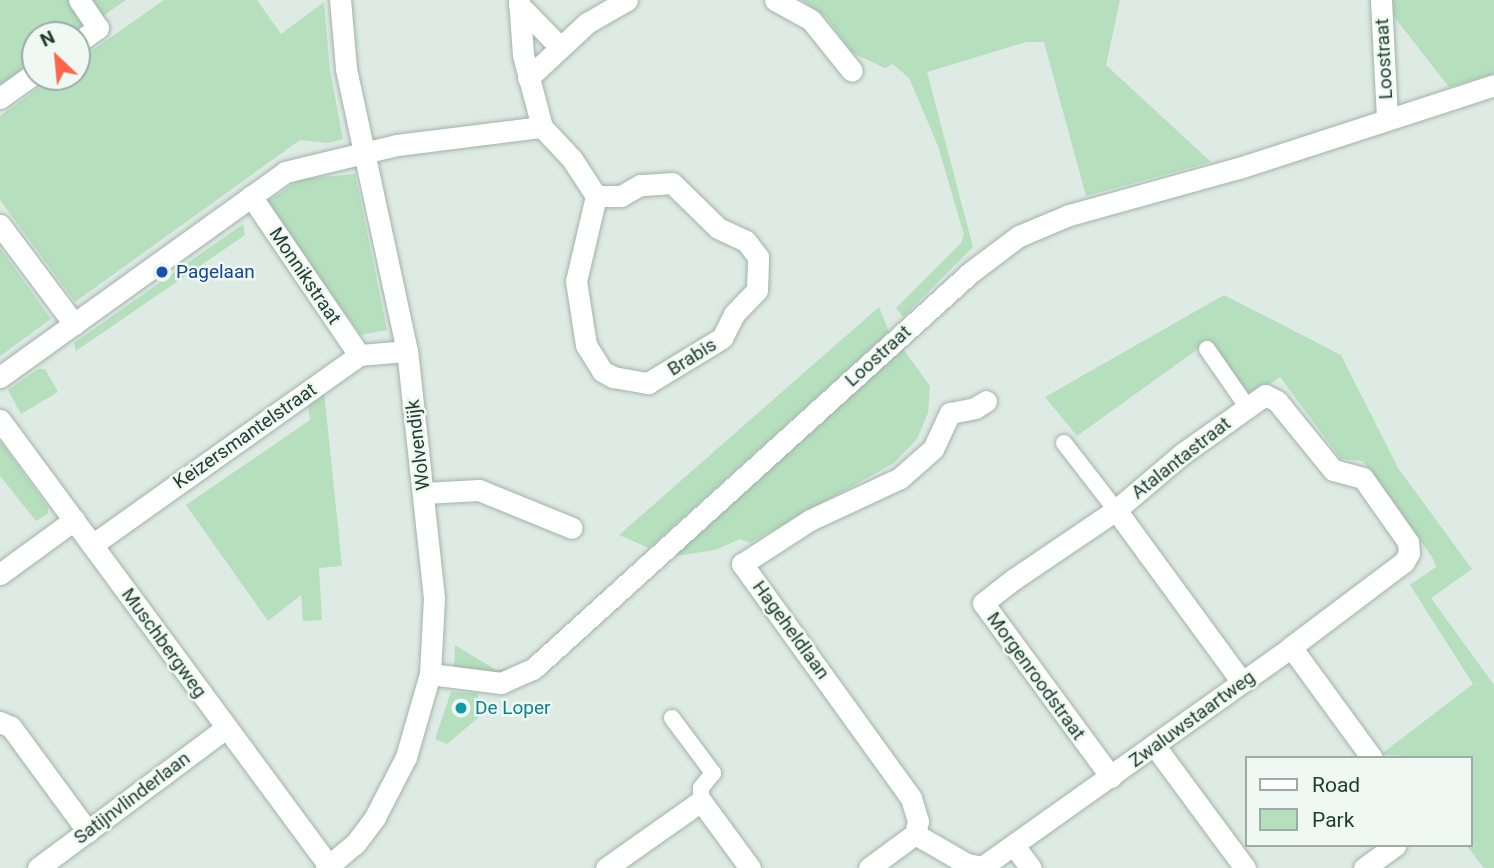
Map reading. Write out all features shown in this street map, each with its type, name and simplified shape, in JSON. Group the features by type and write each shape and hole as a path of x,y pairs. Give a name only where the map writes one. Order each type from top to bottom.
{"street":[{"path":"79,0 98,28 91,33"},
{"name":"Wolvendijk","path":"328,867 355,844 390,791 418,723 430,674 434,598 407,351 346,68 340,0"},
{"path":"528,78 559,46 627,0"},
{"path":"775,0 811,20 852,71"},
{"name":"Loostraat","path":"1381,0 1387,117"},
{"path":"519,2 559,46"},
{"path":"519,2 528,78 542,127 582,170 596,196"},
{"path":"0,98 21,83"},
{"name":"Loostraat","path":"430,674 501,682 533,669 971,272 1019,236 1069,215 1240,168 1387,117 1494,85"},
{"path":"0,377 251,197 301,165 364,152 542,127"},
{"name":"Brabis","path":"648,183 672,183 718,228 746,241 758,257 757,290 734,314 722,338 648,383 626,383 602,371 580,327 576,281 596,196 621,196 648,183"},
{"name":"Monnikstraat","path":"251,197 359,355"},
{"path":"0,225 74,324"},
{"name":"Atalantastraat","path":"1207,349 1248,408"},
{"path":"359,355 407,351"},
{"name":"Keizersmantelstraat","path":"92,545 359,355"},
{"name":"Atalantastraat","path":"1116,510 1182,454 1265,395 1277,401 1333,470 1363,478 1408,542 1404,562"},
{"name":"Hageheldlaan","path":"915,834 918,821 911,798 743,564 810,520 900,478 933,449 950,413 965,412 986,401"},
{"name":"Muschbergweg","path":"0,420 328,867"},
{"path":"1065,443 1242,682"},
{"path":"424,493 479,490 572,528"},
{"name":"Morgenroodstraat","path":"1111,777 983,603 1116,510"},
{"path":"0,574 74,520"},
{"name":"Zwaluwstaartweg","path":"915,834 976,868 1015,847 1404,562"},
{"path":"1291,647 1371,756"},
{"path":"672,718 713,774 701,788 701,801 750,868"},
{"path":"0,722 10,727 88,832"},
{"name":"Satijnvlinderlaan","path":"38,868 226,728"},
{"path":"1154,745 1245,868"},
{"path":"606,868 701,801"},
{"path":"869,868 915,834"},
{"path":"1015,847 1031,868"},
{"path":"1364,868 1393,847"}],"green space":[{"path":"0,0 126,0 91,24 91,21 21,21 21,73 0,88"},
{"path":"164,0 257,0 281,34 324,2 330,71 343,139 329,143 300,140 75,302 0,200 0,116 35,91 91,91 91,51"},
{"path":"802,0 1120,0 1106,65 1211,162 1086,196 1044,42 1026,42 927,72 973,247 903,317 896,308 961,243 964,235 938,146 909,78 893,64 885,68 852,53 826,17"},
{"path":"1388,0 1494,0 1494,74 1449,87 1388,9"},
{"path":"355,174 387,330 361,335 265,203 301,179"},
{"path":"243,224 245,235 76,351 74,343"},
{"path":"0,248 51,319 0,356"},
{"path":"1224,295 1341,355 1398,468 1472,569 1431,598 1494,685 1494,868 1484,868 1468,847 1473,847 1473,756 1380,755 1473,684 1410,585 1436,567 1432,557 1363,461 1341,459 1280,377 1250,398 1209,341 1077,436 1045,397"},
{"path":"879,307 889,332 649,548 619,535"},
{"path":"902,347 930,386 928,413 917,439 894,463 750,543 740,539 715,550 676,556 667,553"},
{"path":"38,369 45,369 58,392 21,414 8,390"},
{"path":"323,382 342,566 319,568 322,620 303,621 301,595 268,621 186,505 310,420 306,394"},
{"path":"0,441 48,507 48,514 36,521 0,476"},
{"path":"455,645 496,670 514,667 500,674 454,670"},
{"path":"451,692 478,693 479,717 447,744 435,739"}],"place":[{"name":"Pagelaan","path":"162,272"},
{"name":"De Loper","path":"461,708"}]}
